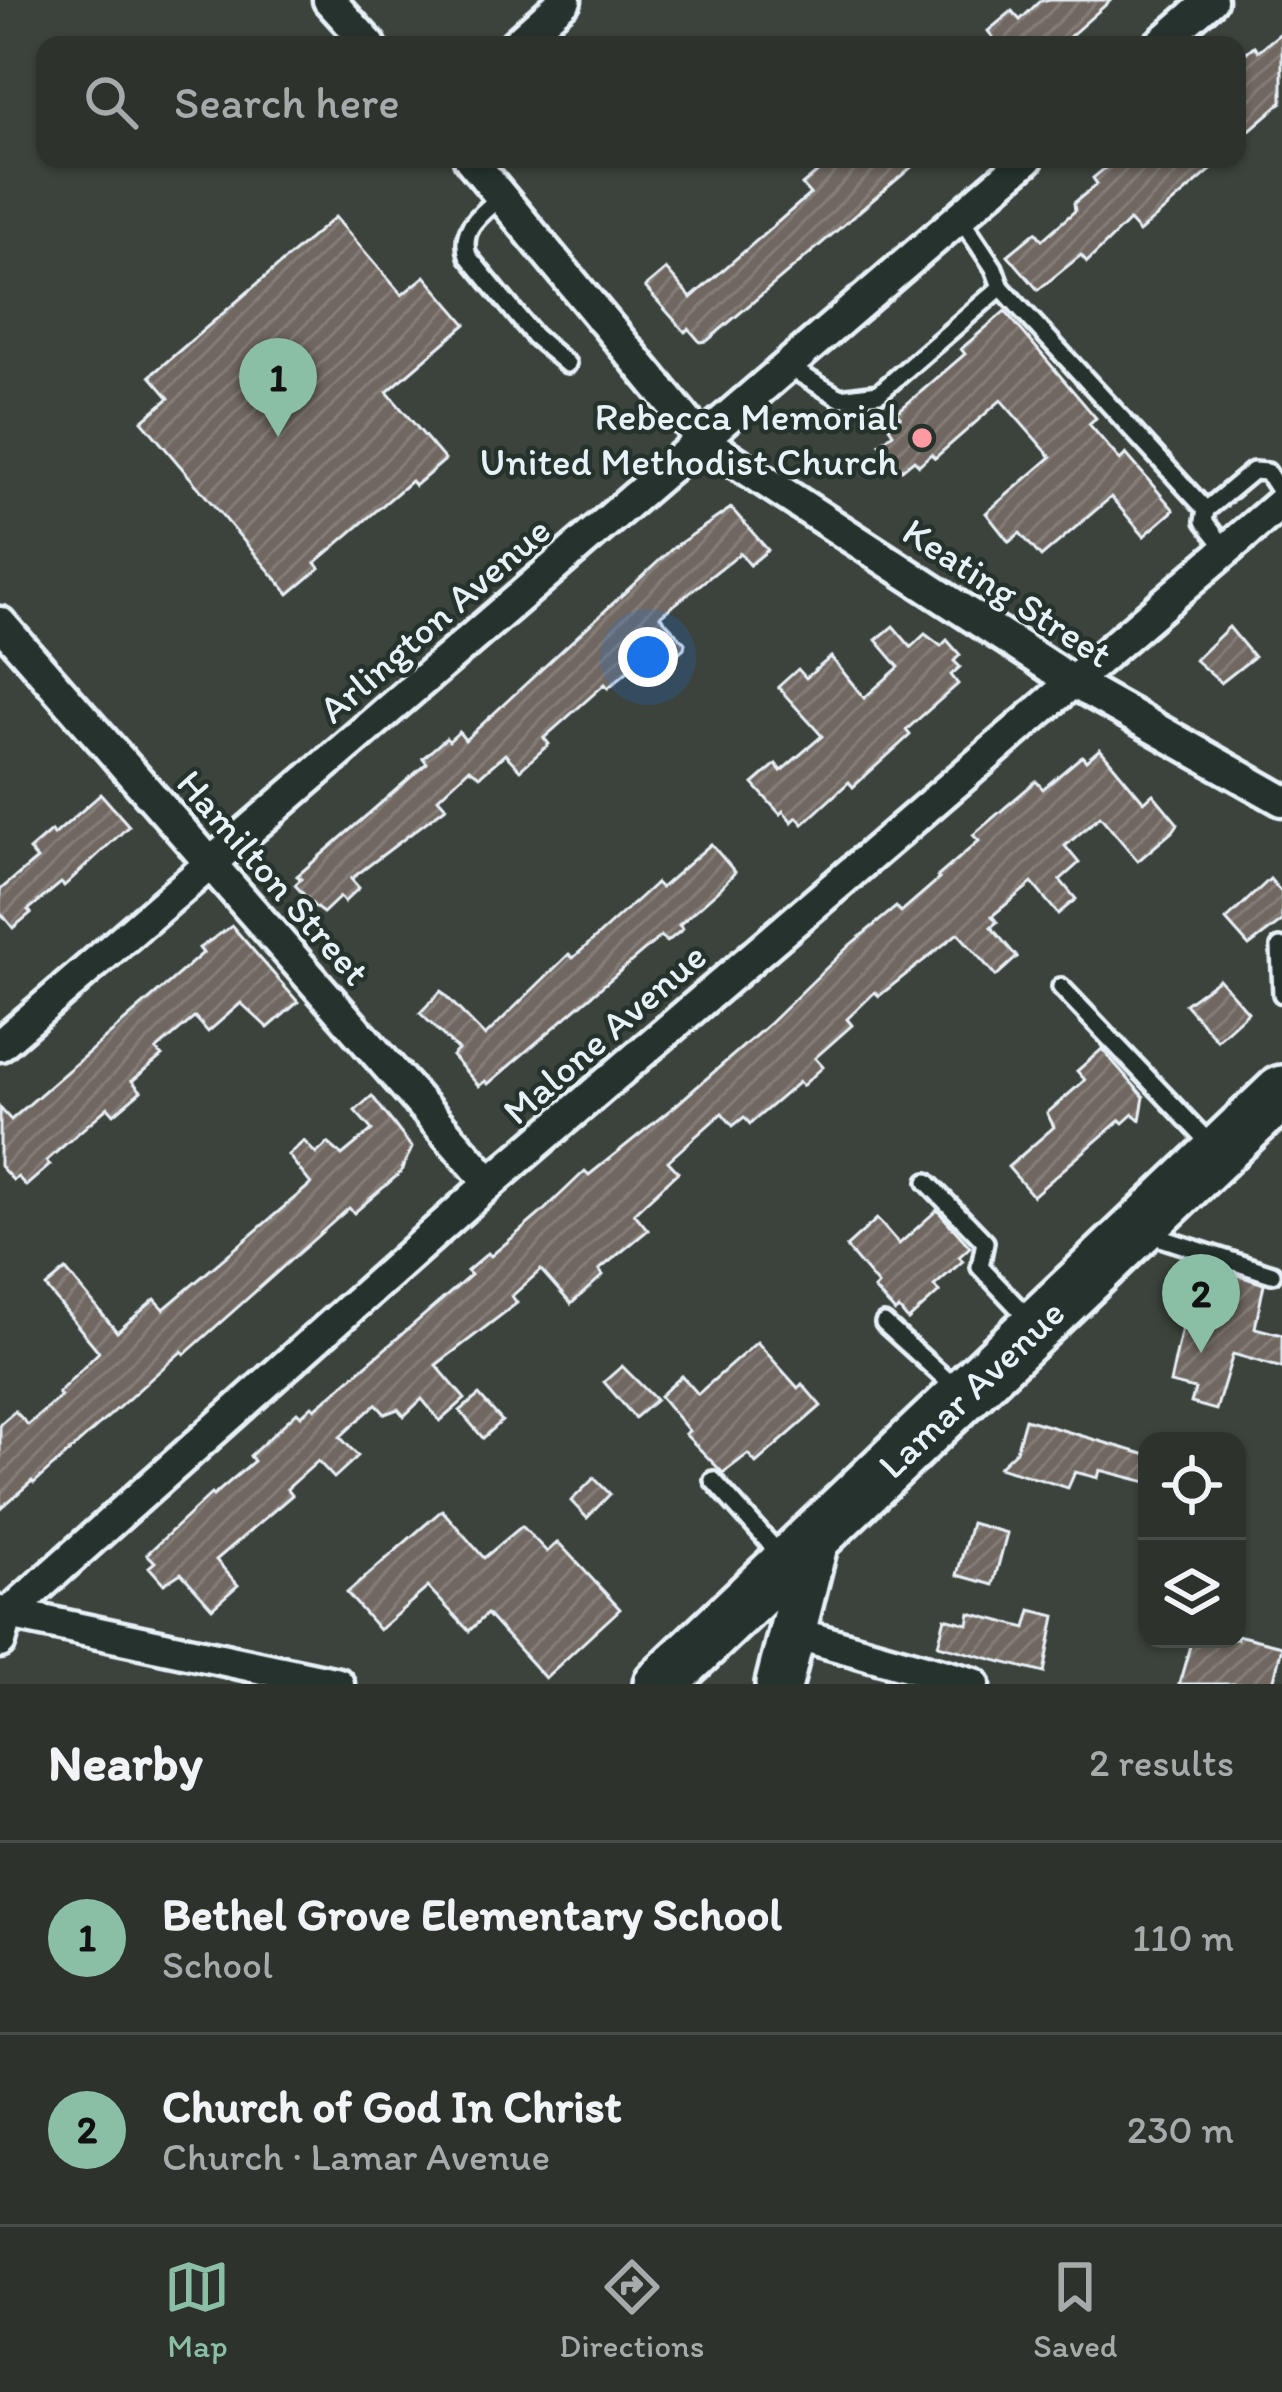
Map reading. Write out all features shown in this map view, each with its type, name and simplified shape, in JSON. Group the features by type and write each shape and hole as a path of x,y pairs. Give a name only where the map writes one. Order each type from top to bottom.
{"main road":[{"name":"Lamar Avenue","path":"660,1684 962,1394 1278,1102"},
{"path":"779,1684 794,1633 802,1548"}],"street":[{"path":"329,0 362,36"},
{"path":"524,36 566,0"},
{"path":"1169,36 1211,0"},
{"name":"Keating Street","path":"478,168 702,440 1073,682 1282,800"},
{"name":"Arlington Avenue","path":"0,1045 1017,168"},
{"name":"Malone Avenue","path":"3,1622 490,1183 1282,498"},
{"name":"Hamilton Street","path":"0,623 490,1183"},
{"path":"3,1622 338,1684"},
{"path":"794,1633 974,1684"}],"lane":[{"path":"501,196 466,230 463,240 468,256 534,336 567,364"},
{"path":"960,217 1001,287 1206,510"},
{"path":"787,366 840,398 879,393 1001,287"},
{"path":"1227,550 1204,521 1206,510 1253,471 1267,472 1282,498"},
{"path":"1280,947 1282,994"},
{"path":"1061,987 1218,1153"},
{"path":"927,1182 985,1242 980,1268 1036,1326"},
{"path":"1138,1231 1272,1274"},
{"path":"1192,1297 1208,1254"},
{"path":"884,1323 962,1394"},
{"path":"712,1480 802,1548"}],"building":[{"path":"1041,0 1111,0 1070,36 992,36 988,31 1012,11 1020,20"},
{"path":"1282,32 1282,102 1246,133 1246,53 1254,46 1258,51"},
{"path":"822,168 910,168 707,341 700,342 689,329 685,332 645,287 666,269 691,298 810,194 802,185"},
{"path":"1105,168 1214,168 1139,232 1129,221 1087,262 1081,255 1038,290 1008,255 1036,232 1042,240 1075,211 1074,203 1097,184 1093,178"},
{"path":"335,217 402,295 425,276 466,324 387,392 445,460 415,486 411,481 315,563 320,568 289,594 142,421 169,398 150,376"},
{"name":"Rebecca Memorial United Methodist Church","path":"1005,311 1096,418 1089,424 1120,460 1126,454 1174,510 1144,536 1111,497 1041,557 1020,533 1009,542 986,513 1051,457 1001,400 935,458 931,454 919,465 914,460 902,470 880,444 893,433 889,427 900,417 896,413 965,354 961,349"},
{"path":"731,508 768,550 750,565 740,553 660,616 685,643 684,648 655,674 642,659 608,688 605,684 544,738 549,744 520,770 505,754 480,776 469,769 438,798 446,807 351,879 359,888 344,902 340,897 323,913 315,907 295,885 301,879 297,876 427,763 423,758 446,738 449,741 459,732 465,740 673,548"},
{"path":"893,626 911,647 925,634 941,646 947,640 960,655 954,661 960,667 951,675 958,684 853,787 849,782 803,824 797,817 792,822 753,784 776,764 781,771 822,736 778,687 798,669 806,678 831,657 864,698 899,667 876,640"},
{"path":"1229,627 1254,657 1221,683 1195,660"},
{"path":"1100,749 1144,802 1153,794 1178,824 1173,831 1138,861 1100,816 1065,846 1079,863 1060,880 1076,899 1058,914 1032,883 992,916 997,922 991,927 1017,957 996,976 958,933 879,996 875,992 847,1019 852,1025 815,1058 823,1067 802,1086 799,1082 750,1124 744,1117 733,1126 722,1113 668,1161 678,1172 634,1213 648,1230 599,1270 603,1275 571,1304 541,1270 512,1296 517,1303 436,1365 465,1399 440,1421 422,1399 404,1416 398,1409 385,1414 376,1404 340,1437 358,1456 334,1478 318,1461 287,1489 292,1495 216,1560 238,1585 212,1608 181,1573 164,1584 149,1567 155,1562 147,1554 254,1461 250,1456 297,1412 301,1416 312,1406 315,1409 585,1171 589,1175 675,1106 851,944 896,907 901,912 939,879 979,841 973,835 1036,781 1043,789 1082,756 1086,761"},
{"path":"101,794 129,826 64,886 61,883 28,910 31,913 13,928 0,912 0,890 37,859 29,850"},
{"path":"711,844 735,872 679,925 683,929 667,942 661,936 488,1084 479,1086 452,1056 458,1050 420,1013 441,991 485,1036 569,954 573,958 656,883 661,888"},
{"path":"1270,879 1282,893 1282,921 1249,946 1226,920"},
{"path":"232,926 298,1002 268,1028 241,1003 208,1032 195,1017 156,1050 162,1056 132,1081 141,1091 114,1114 108,1107 46,1161 50,1165 26,1186 18,1177 13,1180 0,1166 0,1108 11,1120 203,953 199,948"},
{"path":"1219,979 1248,1012 1217,1040 1185,1004"},
{"path":"1102,1049 1144,1097 1140,1120 1133,1114 1123,1123 1120,1120 1033,1196 1008,1167 1054,1127 1047,1113 1085,1080 1077,1071"},
{"path":"372,1096 412,1148 400,1173 354,1213 349,1208 0,1509 0,1424 15,1411 28,1425 99,1352 46,1287 66,1270 117,1332 155,1299 164,1309 311,1184 288,1155 304,1141 316,1154 328,1143 342,1155 372,1130 355,1111"},
{"path":"937,1210 970,1247 959,1257 963,1261 934,1286 939,1292 908,1320 874,1289 878,1285 846,1247 877,1219 899,1244"},
{"path":"1222,1270 1264,1284 1255,1328 1282,1335 1282,1368 1233,1354 1216,1410 1191,1403 1195,1389 1170,1383 1186,1309 1202,1313 1211,1282 1218,1282"},
{"path":"757,1342 821,1406 756,1463 748,1454 723,1473 685,1434 689,1431 660,1396 682,1376 698,1394"},
{"path":"622,1366 656,1400 635,1418 604,1382"},
{"path":"479,1395 502,1421 483,1438 460,1411"},
{"path":"1025,1419 1138,1452 1138,1480 1100,1470 1098,1478 1075,1472 1068,1488 999,1467 1016,1451"},
{"path":"594,1478 610,1494 587,1518 571,1501"},
{"path":"442,1510 484,1558 522,1526 547,1552 558,1542 620,1609 545,1678 487,1614 469,1631 428,1587 379,1630 347,1593"},
{"path":"971,1523 1007,1533 993,1585 957,1575"},
{"path":"1031,1610 1055,1616 1044,1673 938,1645 945,1618 968,1624 970,1613 1026,1628"},
{"path":"1246,1637 1282,1646 1273,1684 1179,1684 1189,1648 1246,1648"}],"place":[{"name":"Bethel Grove Elementary School","path":"278,437"},
{"name":"Rebecca Memorial United Methodist Church","path":"922,438"},
{"name":"Church of God In Christ","path":"1201,1353"}]}
